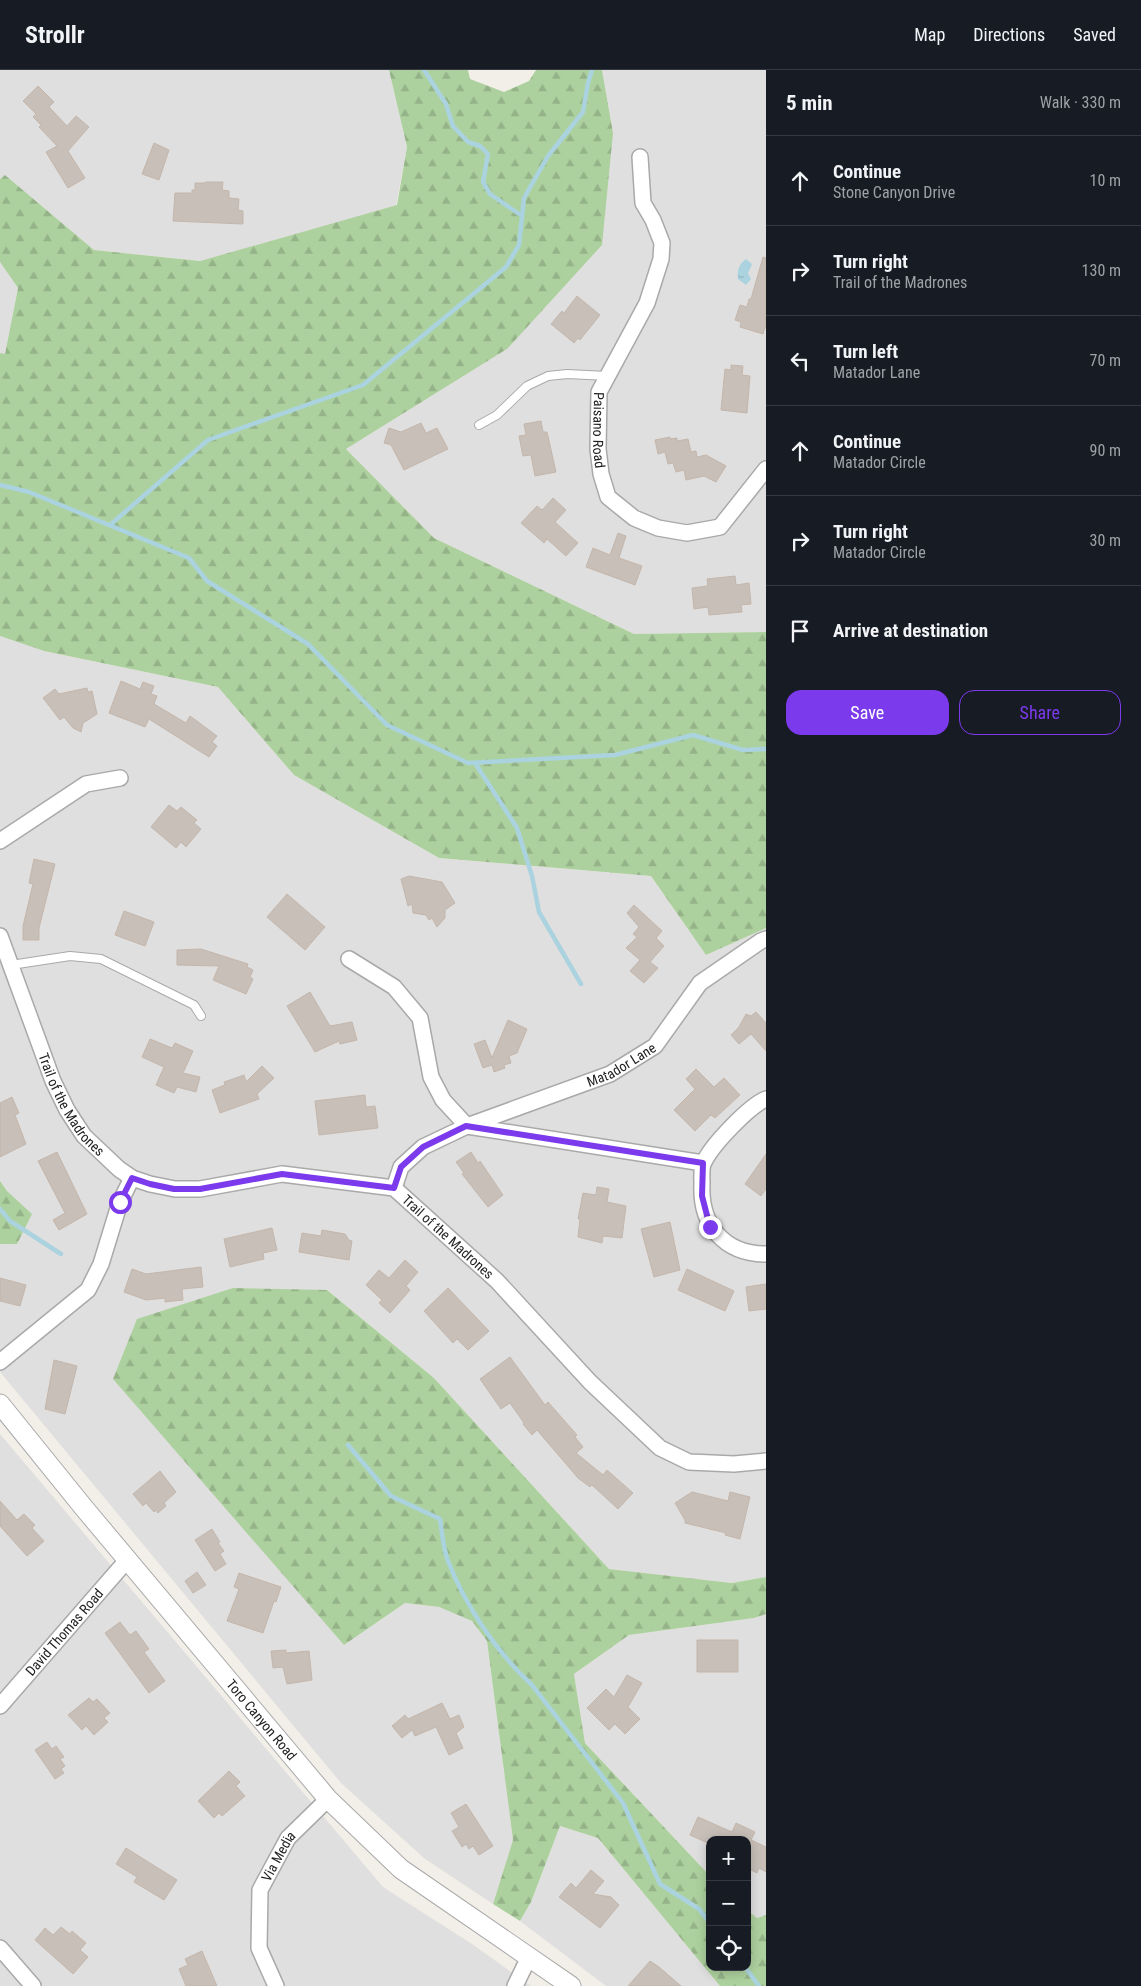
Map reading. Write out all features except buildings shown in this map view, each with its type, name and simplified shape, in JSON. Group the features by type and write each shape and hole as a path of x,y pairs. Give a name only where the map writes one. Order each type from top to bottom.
{"street":[{"name":"Paisano Road","path":"640,157 644,203 662,242 661,259 647,304 600,392 598,448 601,474 608,497 634,518 658,528 687,533 720,526 766,469"},
{"path":"0,841 86,784 120,778"},
{"name":"Trail of the Madrones","path":"0,936 53,1081 67,1110 84,1136 103,1156 132,1178 174,1189 200,1189 282,1174 394,1188 497,1281 590,1382 660,1448 689,1462 734,1464 766,1461"},
{"name":"Matador Lane","path":"394,1188 401,1167 423,1147 466,1126 610,1074 655,1046 700,983 766,939"},
{"path":"349,959 394,987 420,1018 431,1078 443,1100 466,1126 703,1163"},
{"path":"766,1099 727,1132 703,1163 702,1196 710,1227 726,1243 744,1251 766,1254"},
{"path":"0,1362 88,1290 101,1264 120,1202 132,1178"},
{"name":"Toro Canyon Road","path":"0,1404 84,1508 328,1799 401,1869 570,1986"},
{"name":"David Thomas Road","path":"0,1706 128,1559"},
{"name":"Via Media","path":"276,1986 259,1948 260,1890 288,1838 328,1799"},
{"path":"0,1948 33,1986"},
{"path":"515,1986 529,1957"}],"lane":[{"path":"479,425 497,415 527,386 548,376 567,374 608,376"},
{"path":"11,964 70,956 101,960 194,1005 201,1016"}],"shaded area":[{"path":"0,70 389,70 407,147 396,206 200,261 94,250 5,175 0,179"},
{"path":"602,70 766,70 766,632 634,634 434,538 346,449 507,349 613,133"},
{"path":"0,262 18,288 5,354 0,353"},
{"path":"0,636 44,651 218,687 294,775 439,858 651,876 706,955 766,928 766,1577 732,1583 609,1569 434,1378 327,1290 344,1645 405,1603 439,1607 472,1621 487,1641 513,1840 493,1904 425,1859 341,1783 0,1372 0,1244 17,1244 31,1214 7,1191 0,1181"},
{"path":"0,1434 383,1887 472,1944 531,1986 0,1986"},
{"path":"766,1614 766,1915 757,1918 751,1913 751,1836 706,1836 706,1872 585,1743 574,1674 629,1635 754,1618"},
{"path":"560,1826 598,1838 720,1986 606,1986 520,1921 531,1902"}],"green space":[{"path":"389,70 468,70 470,79 504,92 529,81 536,70 602,70 613,133 602,245 507,349 346,449 434,538 634,634 766,632 766,928 706,955 651,876 439,858 294,775 218,687 44,651 0,636 0,353 5,354 18,288 0,262 0,179 5,175 94,250 200,261 397,205 407,147"},
{"path":"0,1181 7,1191 32,1214 17,1244 0,1244"},
{"path":"233,1288 327,1290 434,1378 609,1569 732,1583 766,1577 766,1614 754,1618 629,1635 574,1674 585,1743 706,1872 706,1969 598,1838 560,1826 531,1902 520,1921 493,1904 513,1840 487,1641 472,1621 439,1607 405,1603 344,1645 113,1379 137,1319"},
{"path":"751,1913 757,1918 766,1915 766,1986 720,1986 708,1971 751,1971"}],"water":[{"path":"746,259 752,264 748,273 751,279 746,285 738,279 738,270"}],"waterway":[{"path":"424,70 446,104 453,126 468,142 480,146 488,154 483,182 490,194 522,216"},
{"path":"110,525 208,440 363,385 506,267 519,245 524,198 548,156 583,112 592,70"},
{"path":"0,485 29,492 189,558 207,581 308,644 387,725 468,763 615,755 693,735 743,750 766,749"},
{"path":"475,763 517,828 532,876 539,912 581,984"},
{"path":"0,1209 10,1221 61,1254"},
{"path":"348,1445 391,1496 440,1519 448,1561 463,1594 483,1628 532,1685 623,1803 660,1884 699,1909 706,1918"},
{"path":"748,1971 759,1986"}],"route":[{"path":"120,1202 132,1178 174,1189 200,1189 282,1174 394,1188 401,1167 423,1147 466,1126 703,1163 702,1196 710,1227"}]}
